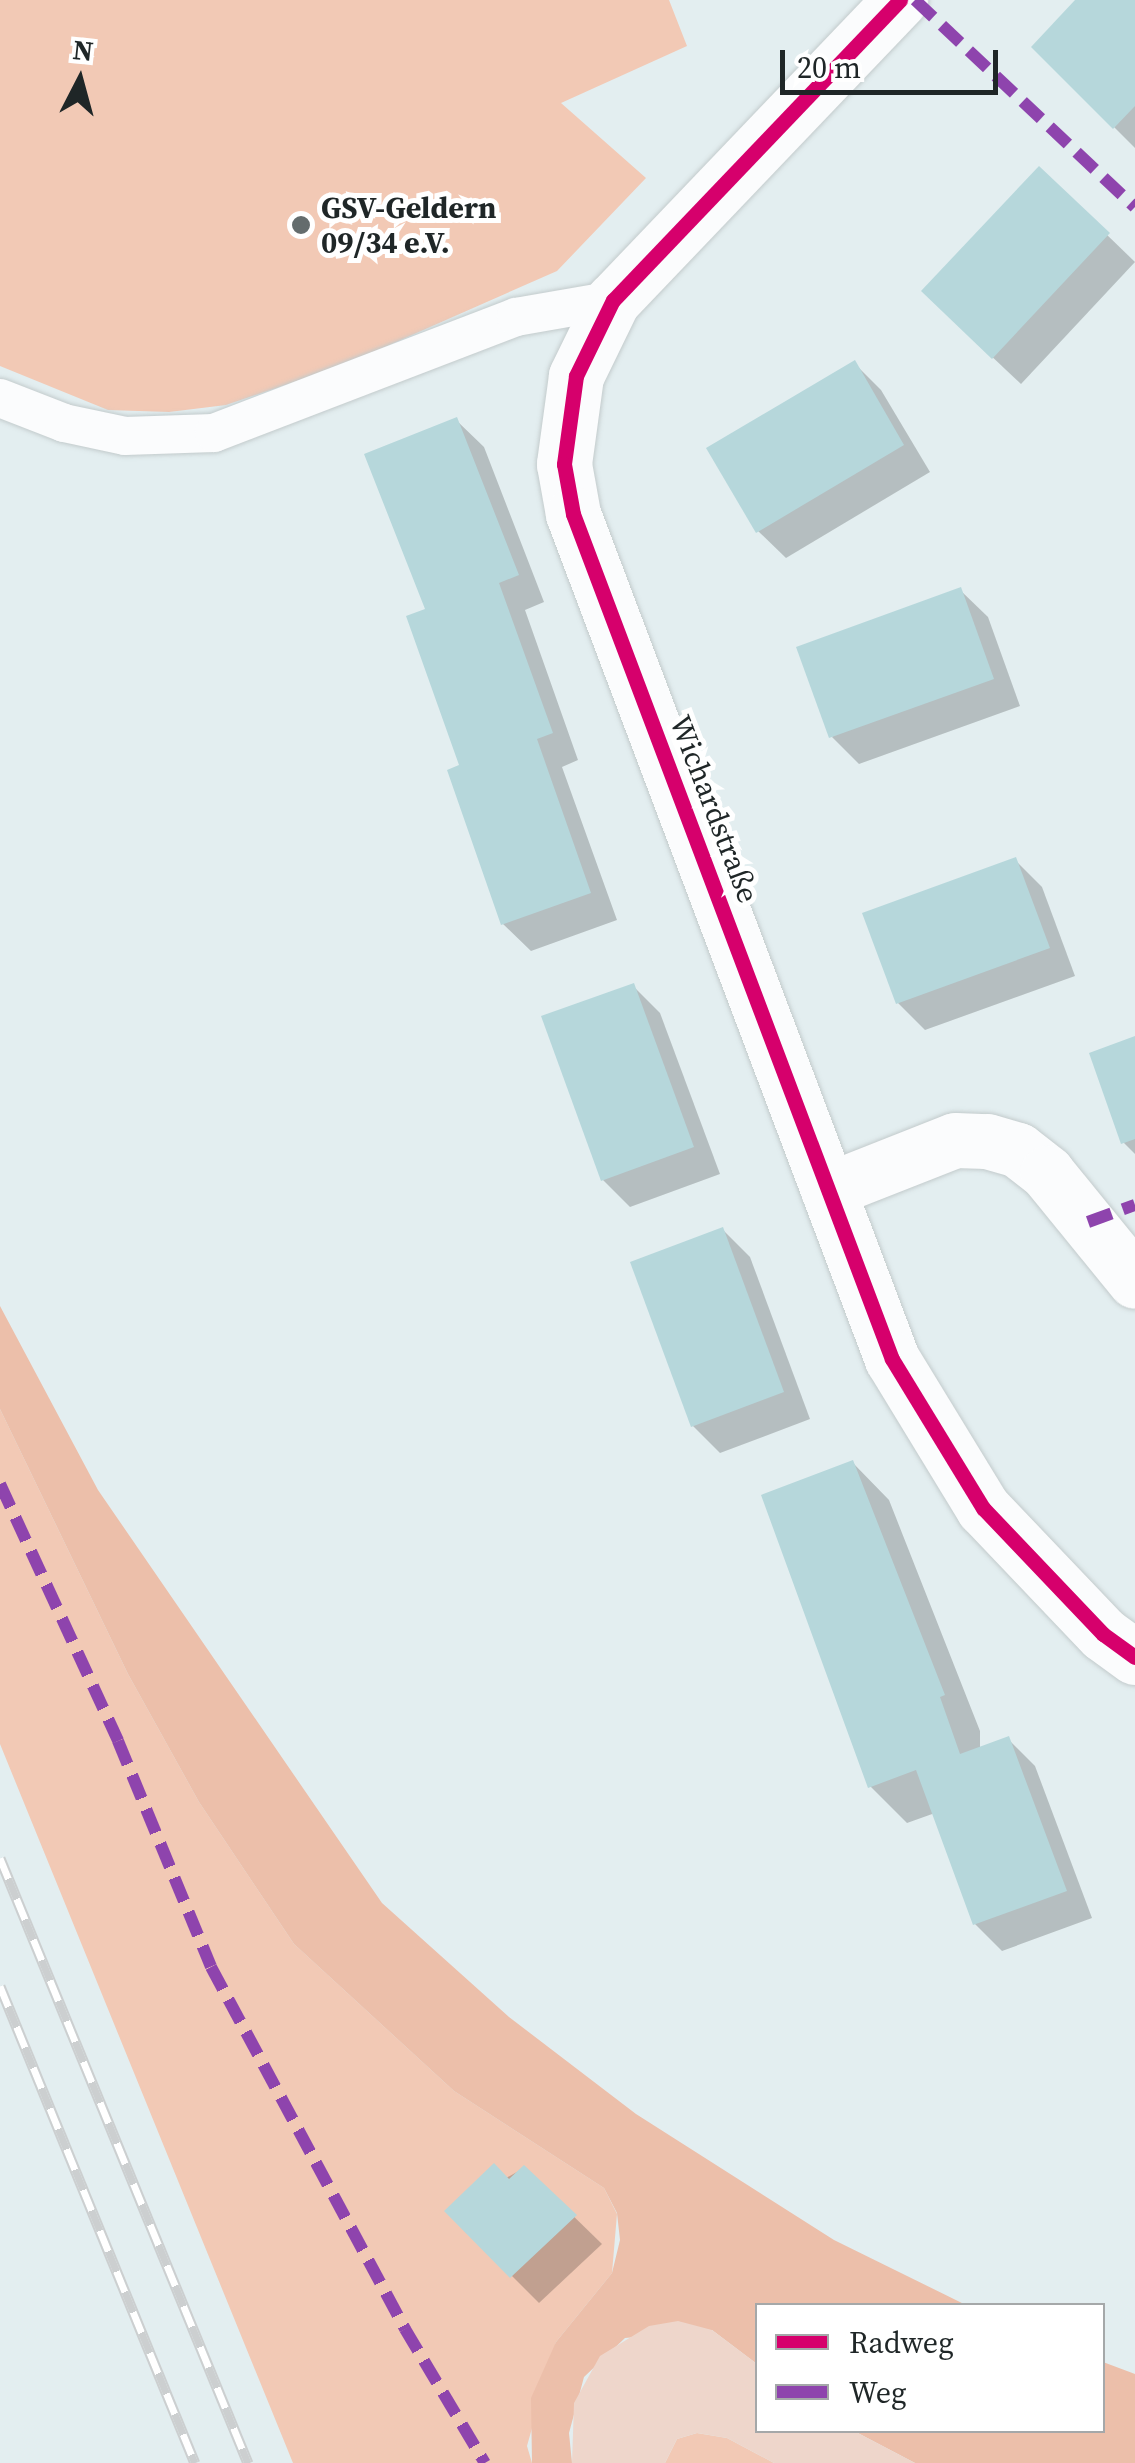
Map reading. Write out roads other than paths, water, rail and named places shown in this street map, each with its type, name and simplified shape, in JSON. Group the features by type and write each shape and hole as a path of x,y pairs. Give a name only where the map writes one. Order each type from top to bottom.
{"street":[{"name":"Wichardstraße","path":"900,0 613,300 591,335 565,422 573,514 892,1360 983,1508 1102,1634 1135,1657"},
{"path":"828,1190 955,1140 1002,1146 1048,1173 1135,1281"}],"lane":[{"path":"0,398 64,424 176,439 244,423 516,317 613,300"}],"railway":[{"path":"0,1858 248,2463"},
{"path":"0,1986 195,2463"}],"place":[{"name":"GSV-Geldern 09/34 e.V.","path":"301,225"}]}
